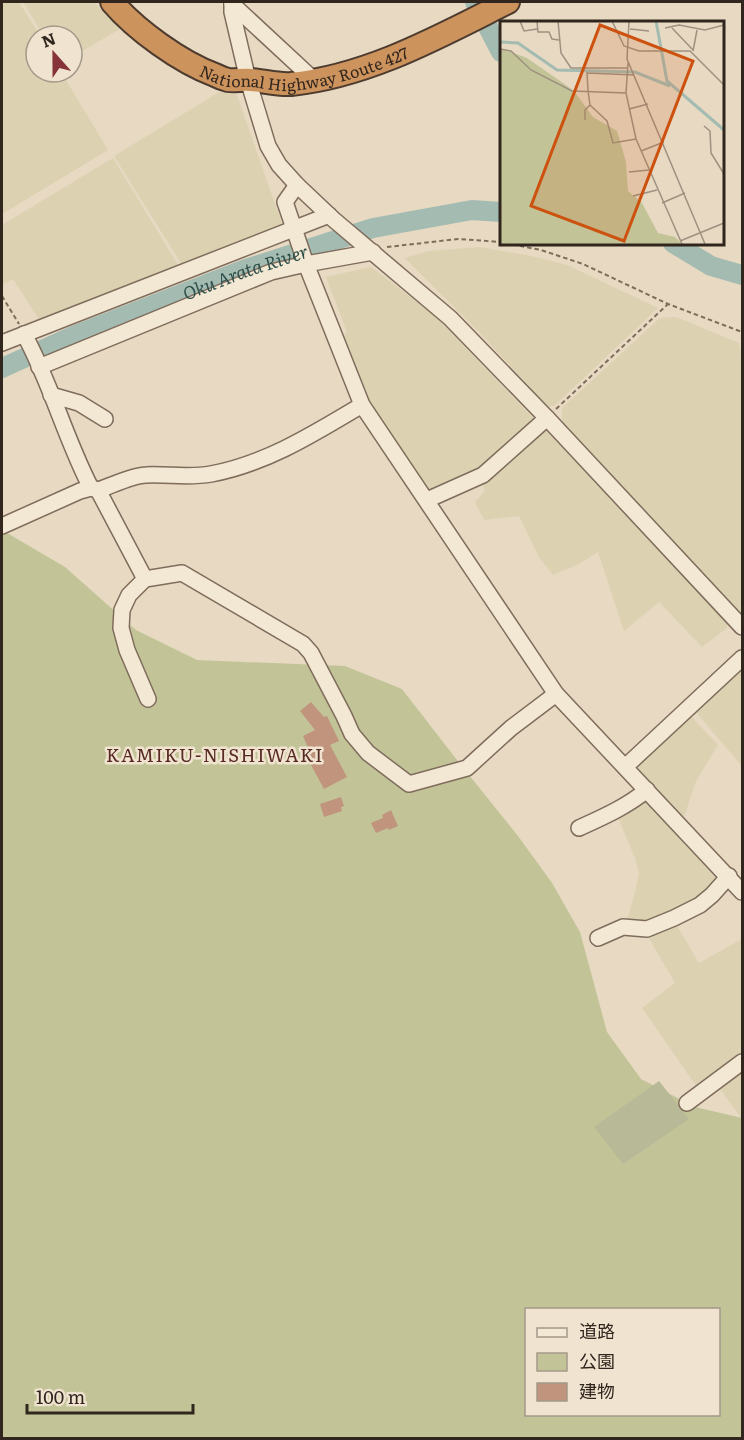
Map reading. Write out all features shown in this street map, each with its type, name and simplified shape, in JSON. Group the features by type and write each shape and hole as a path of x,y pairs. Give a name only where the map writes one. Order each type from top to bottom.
{"highway":[{"name":"National Highway Route 427","path":"112,2 144,32 181,58 207,72 228,80 289,84 342,74 376,63 441,35 508,2"}],"street":[{"path":"232,3 232,12 248,80 268,146 279,165 297,186 331,217 450,318 547,418 742,627"},
{"path":"232,3 314,80"},
{"path":"297,186 285,202 305,262 362,405 556,694 742,892"},
{"path":"2,343 331,217"},
{"path":"39,365 271,272 305,262 370,250"},
{"path":"25,336 51,394 77,462 145,579"},
{"path":"51,394 79,403 105,419"},
{"path":"2,526 80,491 144,474 179,477 210,474 241,466 310,436 362,405"},
{"path":"427,500 483,475 547,418"},
{"path":"148,699 127,650 121,628 122,610 129,595 145,579 182,573 303,644 311,653 352,734 368,753 409,784 467,768 511,728 556,694"},
{"path":"625,767 742,658"},
{"path":"579,828 616,811 647,790"},
{"path":"598,938 623,927 647,929 674,918 712,896 729,876"},
{"path":"687,1103 742,1062"}],"path":[{"path":"370,250 458,239 500,242"},
{"path":"510,244 541,250 583,264 668,304 742,332"},
{"path":"2,296 25,336"},
{"path":"547,418 668,304"}],"shaded area":[{"path":"2,2 19,2 33,24 24,24 24,84 68,84 108,150 2,214"},
{"path":"23,2 94,2 120,29 84,50 84,24 37,24"},
{"path":"221,91 237,95 282,224 182,265 114,156"},
{"path":"113,158 178,265 40,321 13,279 2,285 2,225"},
{"path":"479,247 567,265 658,308 554,406 547,406 479,332 405,258 429,251"},
{"path":"371,267 433,314 534,419 530,428 485,470 428,490 383,423 356,376 341,339 347,332 326,277"},
{"path":"676,317 739,343 742,363 742,615 562,423 562,408 660,318"},
{"path":"544,431 547,431 727,621 727,628 702,647 659,602 624,631 598,552 579,564 553,575 539,557 519,516 484,520 475,502 485,491 482,483"},
{"path":"742,666 742,766 694,710"},
{"path":"688,713 718,745 696,781 683,820 632,765"},
{"path":"645,796 714,871 716,883 712,891 643,927 626,924 639,874 635,858 617,815"},
{"path":"674,921 699,963 742,939 742,1057 699,1090 642,1008 675,983 646,933"},
{"path":"742,1069 742,1119 718,1086"}],"green space":[{"path":"2,530 65,567 136,630 197,660 345,666 402,689 518,836 552,883 580,932 607,1032 641,1079 695,1107 742,1118 742,1438 2,1438"},
{"path":"659,1081 689,1119 623,1164 594,1127"}],"building":[{"path":"311,702 324,717 327,716 339,741 330,745 347,777 324,789 305,754 310,752 303,736 315,730 300,711"},
{"path":"341,797 344,806 341,807 342,811 324,817 320,804"},
{"path":"391,810 398,826 376,833 371,823 383,818 382,815"}],"waterway":[{"path":"475,2 500,50"},
{"name":"Oku Arata River","path":"2,368 73,336 243,270 373,228 472,210 500,212"},
{"path":"675,244 711,266 742,275"}],"district":[{"name":"KAMIKU-NISHIWAKI","path":"215,754"}]}
